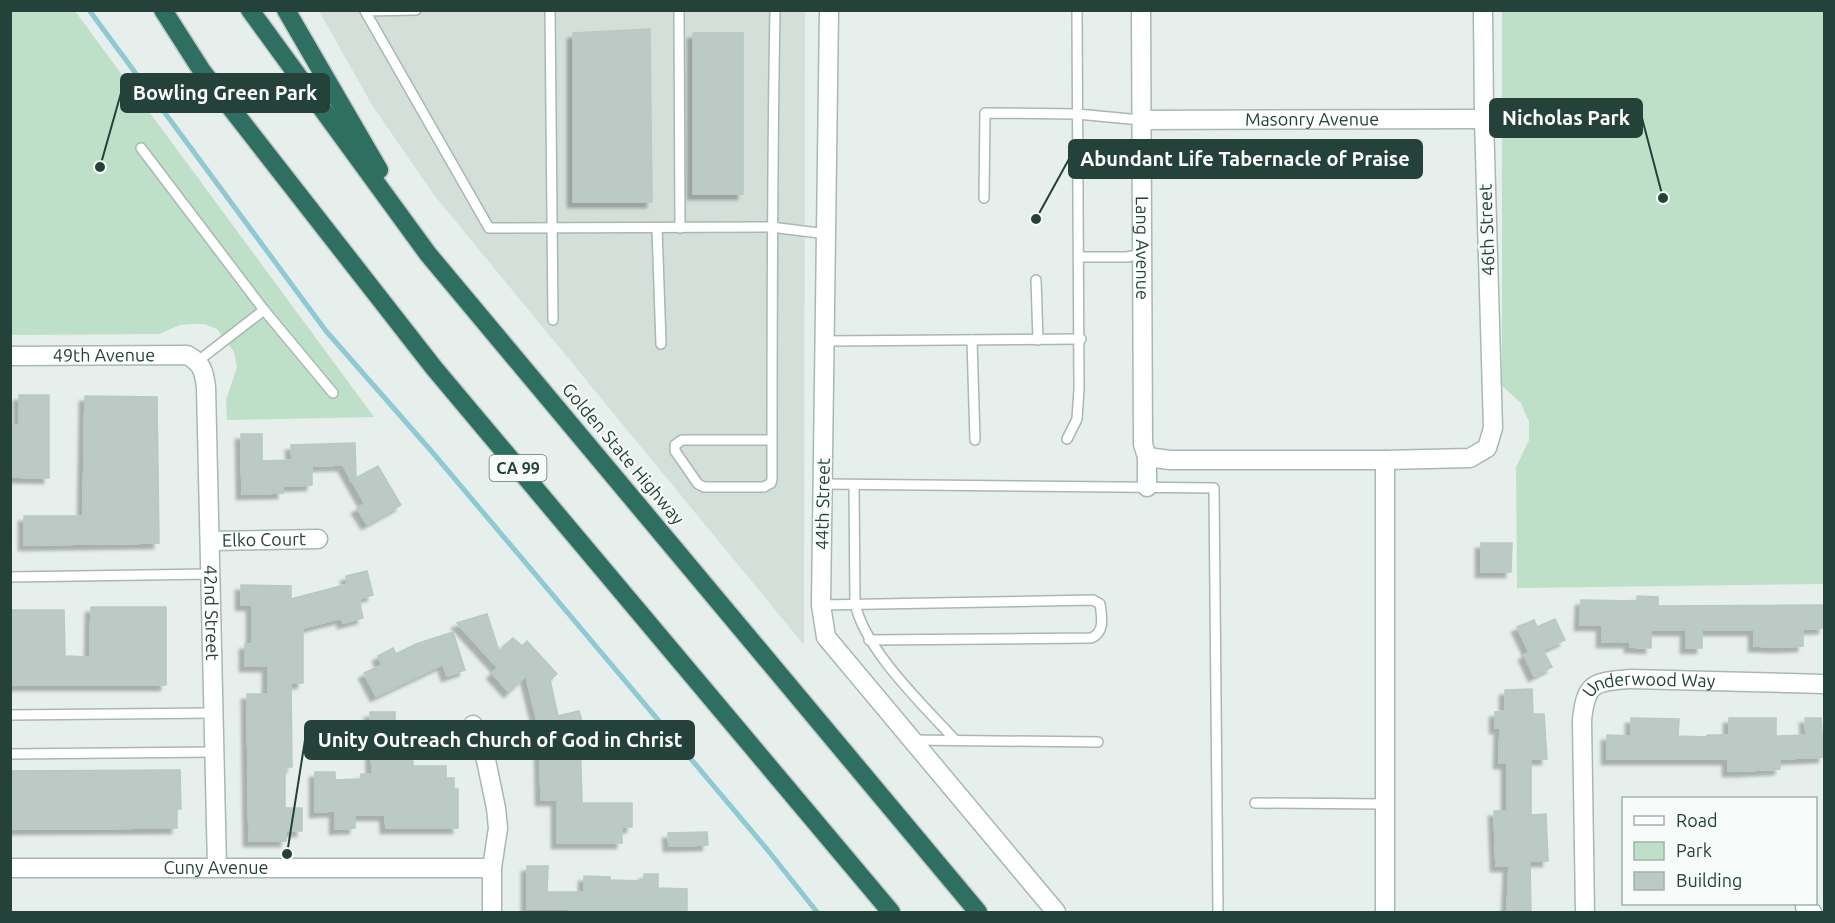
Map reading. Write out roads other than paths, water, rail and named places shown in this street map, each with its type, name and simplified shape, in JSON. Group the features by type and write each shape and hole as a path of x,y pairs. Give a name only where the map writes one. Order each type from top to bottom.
{"highway":[{"name":"CA 99","path":"163,10 202,71 434,368 891,912"},
{"name":"Golden State Highway","path":"250,10 428,254 978,912"},
{"path":"286,10 428,254"}],"street":[{"name":"44th Street","path":"829,10 821,605 826,637 1056,912"},
{"name":"Lang Avenue","path":"1141,10 1143,444 1147,457 1147,487"},
{"name":"46th Street","path":"1385,460 1470,458 1487,448 1493,428 1483,10"},
{"name":"Masonry Avenue","path":"1141,120 1484,119"},
{"name":"49th Avenue","path":"10,356 187,355 198,361"},
{"name":"42nd Street","path":"198,361 206,387 217,867"},
{"path":"1147,457 1170,460 1385,460 1385,912"},
{"name":"Elko Court","path":"210,541 318,539"},
{"name":"Underwood Way","path":"1585,912 1582,720 1585,698 1593,687 1606,681 1630,679 1824,684"},
{"path":"473,725 486,760 496,808 498,828 492,868 492,912"},
{"name":"Cuny Avenue","path":"10,868 492,868"}],"lane":[{"path":"416,10 365,11 489,228 771,227 827,234"},
{"path":"550,10 553,320"},
{"path":"679,10 680,228"},
{"path":"772,440 682,440 676,443 674,448 701,486 764,487 771,483 772,440 771,227 775,10"},
{"path":"1067,439 1077,419 1081,339 1077,12"},
{"path":"984,198 985,113 1077,114 1141,120"},
{"path":"141,148 264,310 333,393"},
{"path":"657,228 661,344"},
{"path":"1079,257 1127,257 1142,254"},
{"path":"1036,280 1038,340"},
{"path":"198,361 264,310"},
{"path":"826,341 1081,339"},
{"path":"972,340 975,440"},
{"path":"824,484 1214,488 1218,912"},
{"path":"855,485 855,603 858,619 869,640 905,686 955,740"},
{"path":"10,577 210,574"},
{"path":"821,605 1093,600 1100,604 1101,608 1101,631 1091,638 869,640"},
{"path":"10,715 213,713"},
{"path":"912,740 1098,741"},
{"path":"10,754 214,752"},
{"path":"1255,803 1385,804"}],"waterway":[{"path":"89,10 326,331 433,453 766,848 817,912"}],"place":[{"name":"Bowling Green Park","path":"100,167"},
{"name":"Nicholas Park","path":"1663,198"},
{"name":"Abundant Life Tabernacle of Praise","path":"1036,219"},
{"name":"Unity Outreach Church of God in Christ","path":"287,854"}]}
